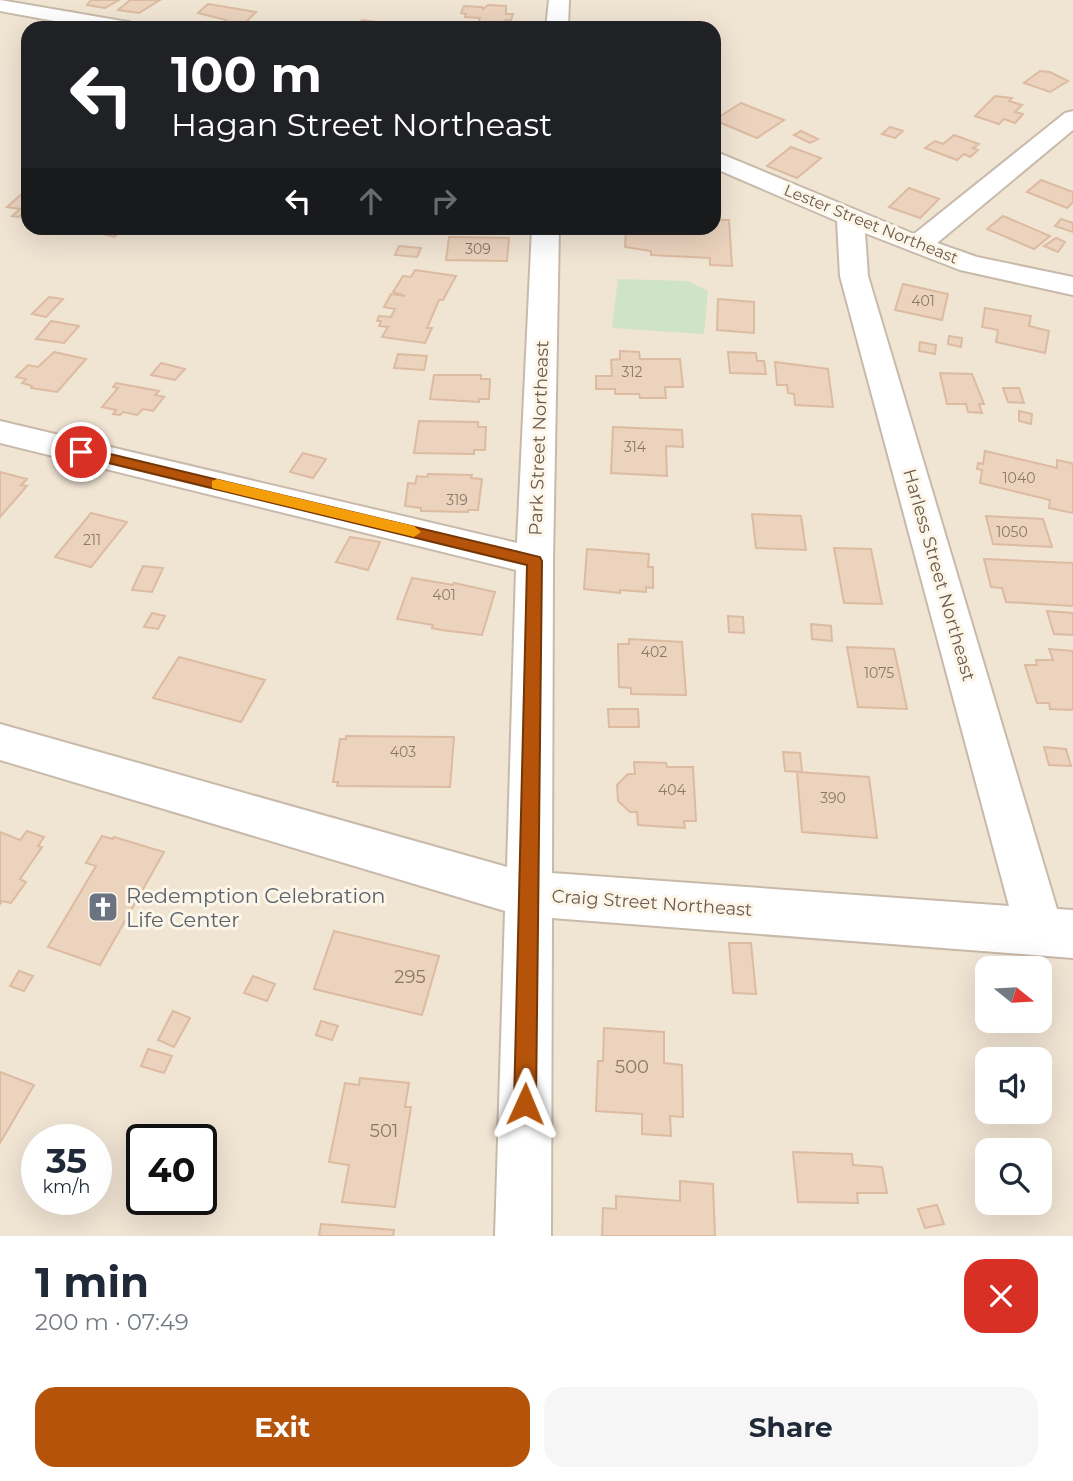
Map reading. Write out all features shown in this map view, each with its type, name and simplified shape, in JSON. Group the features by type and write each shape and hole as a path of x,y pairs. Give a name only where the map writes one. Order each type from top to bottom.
{"street":[{"path":"558,21 559,0"},
{"path":"0,5 89,21"},
{"path":"917,246 1073,118"},
{"name":"Lester Street Northeast","path":"721,162 917,246 970,264 1073,286"},
{"name":"Harless Street Northeast","path":"850,217 854,276 1056,933"},
{"name":"Park Street Northeast","path":"523,1236 527,894 546,235"},
{"path":"0,432 535,561"},
{"name":"Craig Street Northeast","path":"0,742 472,881 527,894 1056,933"}],"shaded area":[{"path":"0,0 1073,0 1073,1236 0,1236"}],"green space":[{"path":"618,279 687,281 708,291 704,334 612,328"}],"building":[{"path":"91,0 119,0 105,8 87,5"},
{"path":"130,0 160,0 139,13 118,10"},
{"path":"208,4 256,12 247,21 224,21 198,13"},
{"path":"488,5 506,6 506,14 513,14 511,20 479,21 480,18 465,17 466,14 461,13 464,6 483,9"},
{"path":"1040,71 1050,72 1068,81 1050,92 1024,83"},
{"path":"995,96 1012,98 1009,101 1022,105 1015,112 1023,114 1015,123 1004,119 999,124 975,116"},
{"path":"741,103 784,120 757,138 721,123 721,116"},
{"path":"890,127 903,131 895,138 882,134"},
{"path":"801,131 818,139 810,143 794,135"},
{"path":"954,135 979,144 973,148 978,150 970,157 964,154 957,160 925,148 935,141 943,144"},
{"path":"791,147 821,158 797,178 767,166"},
{"path":"1041,180 1073,192 1073,202 1067,208 1027,192"},
{"path":"909,188 939,199 920,218 889,207"},
{"path":"21,194 21,215 12,216 20,209 7,207"},
{"path":"1003,216 1050,236 1034,249 987,229"},
{"path":"1061,219 1073,223 1073,232 1055,226"},
{"path":"721,220 729,220 732,266 710,265 710,258 651,255 651,251 625,247 626,235 721,235"},
{"path":"449,237 509,238 507,261 446,260"},
{"path":"1056,238 1065,242 1058,252 1044,246"},
{"path":"399,246 421,248 417,257 395,255"},
{"path":"415,270 456,276 443,300 439,300 427,328 432,328 425,343 382,337 388,327 379,326 379,316 391,317 395,309 384,307 391,294 405,296 393,292 403,276 411,277"},
{"path":"903,284 948,294 942,320 895,310"},
{"path":"49,297 63,299 46,317 32,314"},
{"path":"718,299 754,302 754,333 717,330"},
{"path":"985,308 1031,316 1029,326 1049,331 1045,353 996,342 998,330 982,327"},
{"path":"51,321 79,326 64,343 36,339"},
{"path":"949,336 962,338 961,347 948,344"},
{"path":"920,342 936,345 935,354 919,351"},
{"path":"620,351 639,352 640,359 680,359 683,387 665,387 666,398 640,398 639,394 615,394 615,389 596,389 596,376 612,376 611,360 620,359"},
{"path":"54,352 86,359 57,392 31,388 32,386 22,383 26,379 16,377 28,365 38,367"},
{"path":"728,352 756,353 757,361 764,361 766,374 730,373"},
{"path":"398,354 427,356 424,370 394,368"},
{"path":"775,362 828,369 833,407 795,405 794,394 788,393 787,385 777,385"},
{"path":"161,363 185,369 175,380 151,375"},
{"path":"940,373 972,374 984,404 979,404 982,413 968,412 966,404 947,404"},
{"path":"434,375 481,375 481,379 490,379 489,399 479,399 479,402 430,399"},
{"path":"116,383 159,391 155,395 164,397 153,411 143,409 137,415 123,412 120,415 113,414 116,410 102,407 118,388 113,387"},
{"path":"1003,388 1019,388 1024,403 1008,402"},
{"path":"1019,411 1032,414 1031,424 1019,421"},
{"path":"419,421 478,422 478,427 486,427 485,450 474,450 474,454 414,453"},
{"path":"613,427 682,430 683,447 666,446 667,476 611,473"},
{"path":"985,451 1057,468 1057,460 1071,463 1073,513 1049,508 1050,500 980,483 982,470 977,469 978,463 983,464"},
{"path":"303,453 326,459 313,478 290,472"},
{"path":"0,472 27,479 21,485 27,486 0,517"},
{"path":"428,474 472,475 471,478 482,479 478,510 421,511 421,508 405,506 408,483 415,484 417,476 427,477"},
{"path":"91,513 127,522 91,567 55,557"},
{"path":"752,514 801,516 806,550 756,548"},
{"path":"986,516 1043,519 1052,547 993,544"},
{"path":"350,537 380,542 368,570 336,562"},
{"path":"834,548 871,549 882,604 844,603"},
{"path":"587,549 649,554 648,567 653,567 653,588 646,587 646,592 620,590 620,593 584,589"},
{"path":"984,559 1073,563 1073,606 1006,602 1002,588 991,587"},
{"path":"143,566 163,568 152,592 132,590"},
{"path":"412,578 495,592 482,635 441,630 432,628 433,625 397,619"},
{"path":"1047,611 1073,613 1073,635 1054,634"},
{"path":"152,613 165,616 158,629 144,627"},
{"path":"728,616 743,617 744,633 729,632"},
{"path":"811,624 831,626 832,641 812,639"},
{"path":"629,639 682,642 686,695 631,694 631,688 619,687 618,644 629,644"},
{"path":"847,647 894,649 907,709 858,707"},
{"path":"1049,649 1073,651 1073,710 1050,709 1049,703 1037,703 1025,665 1037,665 1036,660 1053,660"},
{"path":"179,657 265,680 241,722 153,698"},
{"path":"608,709 638,709 639,727 609,727"},
{"path":"346,736 454,737 450,787 337,786 338,782 333,782 340,739 346,739"},
{"path":"1044,747 1066,749 1071,766 1049,765"},
{"path":"783,752 800,753 802,772 785,771"},
{"path":"634,762 666,763 667,767 693,767 696,821 684,821 685,828 638,825 637,812 630,812 618,801 617,785 628,774 635,774"},
{"path":"797,772 869,777 877,838 802,832"},
{"path":"27,831 44,837 38,846 42,847 20,879 26,882 11,903 2,901 0,904 0,832 20,840"},
{"name":"Redemption Celebration Life Center","path":"102,836 164,852 100,965 48,947 96,866 86,863"},
{"path":"334,931 439,956 422,1015 314,989"},
{"path":"729,943 751,943 756,994 733,993"},
{"path":"19,971 33,976 24,991 10,986"},
{"path":"253,976 275,984 267,1001 244,993"},
{"path":"173,1011 190,1018 174,1047 158,1040"},
{"path":"321,1021 338,1026 332,1040 316,1035"},
{"path":"604,1028 664,1032 664,1063 682,1065 683,1117 670,1116 671,1136 642,1134 642,1114 596,1111 598,1061 603,1061"},
{"path":"148,1049 172,1056 164,1073 141,1066"},
{"path":"0,1072 34,1085 0,1143"},
{"path":"360,1078 409,1083 405,1107 411,1107 395,1207 342,1202 349,1165 329,1162 345,1083 359,1085"},
{"path":"793,1152 852,1154 853,1165 882,1167 887,1193 857,1193 858,1203 798,1202"},
{"path":"680,1181 713,1184 715,1236 602,1236 603,1208 616,1209 616,1196 680,1201"},
{"path":"937,1205 944,1224 925,1228 918,1209"},
{"path":"321,1224 394,1230 393,1236 319,1236"}],"slow traffic":[{"path":"217,485 414,532"}],"place":[{"name":"Redemption Celebration Life Center","path":"103,907"}],"route":[{"path":"81,452 535,561 525,1104"}]}
